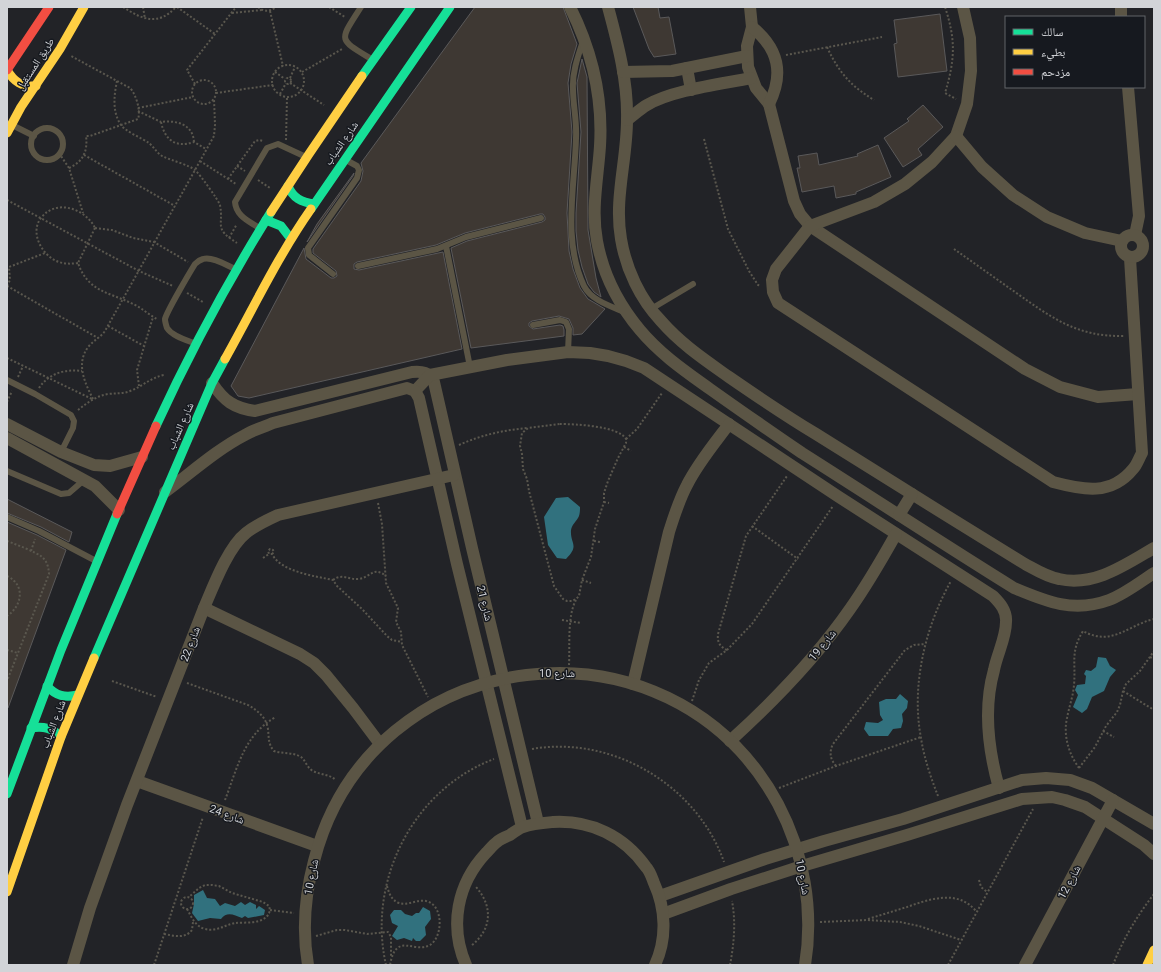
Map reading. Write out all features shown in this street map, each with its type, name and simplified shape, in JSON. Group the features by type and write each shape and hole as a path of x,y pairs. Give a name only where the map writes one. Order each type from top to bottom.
{"street":[{"name":"طريق المستقبل","path":"7,70 49,7"},
{"name":"طريق المستقبل","path":"9,129 60,50 84,7"},
{"name":"شارع الشباب","path":"7,794 96,561 179,376 214,308 306,156 411,7"},
{"name":"شارع الشباب","path":"7,892 61,737 212,383 291,239 344,159 450,7"},
{"path":"570,7 584,38 595,73 599,94 601,119 600,146 594,207 597,241 606,272 617,296 640,330 662,353 762,427 1014,588 1043,601 1058,604 1089,605 1110,600 1154,573"},
{"path":"608,7 616,36 627,94 626,140 619,210 621,239 626,261 635,284 650,309 675,337 704,360 772,407 1025,564 1044,574 1060,580 1081,581 1104,576 1154,548"},
{"path":"750,7 752,27 749,37 747,56 751,78 759,92 769,104 794,201 800,214 810,226 1025,369 1060,387 1098,397 1138,394"},
{"path":"963,7 970,38 971,71 967,104 956,136 932,162 905,184 874,202 810,226 776,269 772,280 773,292 778,303 1053,482 1070,487 1088,489 1105,488 1121,481 1134,468 1142,453 1130,258"},
{"path":"752,27 762,35 770,45 778,69 778,81 775,93 769,104"},
{"path":"623,72 672,71 747,56"},
{"path":"687,68 691,90"},
{"path":"7,70 18,83 29,87 36,86"},
{"path":"627,120 646,105 665,97 691,90 751,78"},
{"path":"1128,88 1139,216 1135,235"},
{"path":"956,136 982,168 1013,195 1047,217 1085,233 1122,241"},
{"path":"288,186 290,192 296,199 314,204"},
{"path":"266,220 281,226 287,231 291,239"},
{"path":"1135,235 1140,238 1143,243 1143,249 1140,254 1130,258 1124,254 1121,248 1122,241 1125,237 1135,235"},
{"path":"164,493 231,443 246,434 273,423 407,388 417,394 432,379 470,367 507,360 568,352 590,353 626,361 644,368 669,384 839,497 993,596 1001,604 1007,621 993,671 989,694 988,718 989,742 999,788"},
{"path":"212,383 220,395 230,404 242,409 255,411 412,372 424,372 432,379"},
{"name":"شارع 21","path":"432,379 538,823"},
{"name":"شارع 21","path":"417,394 522,828"},
{"path":"7,424 61,452 102,467 142,457"},
{"path":"633,684 676,508 686,485 699,464 729,424"},
{"path":"7,438 84,480 104,494 119,510"},
{"name":"شارع 22","path":"73,965 90,908 136,781 204,608 233,548 250,530 278,515 454,475"},
{"path":"899,515 912,494"},
{"name":"شارع 19","path":"730,741 774,700 823,645 850,609 896,534"},
{"path":"204,608 300,654 314,663 353,708 380,744"},
{"name":"شارع 10","path":"308,965 305,940 305,914 309,880 317,846 333,809 343,791 360,767 380,744 405,723 432,705 459,692 486,682 503,678 536,673 569,672 601,676 633,684 666,697 690,710 711,725 730,741 752,765 771,791 786,819 802,866 807,894 809,923 808,952 805,965"},
{"path":"47,686 58,696 69,698 78,695"},
{"path":"31,728 40,726 47,727 53,729 61,737"},
{"path":"660,896 797,849 903,819 1022,780 1046,778 1070,780 1092,788 1154,824"},
{"name":"شارع 24","path":"136,781 317,846"},
{"path":"663,914 802,866 915,833 1022,799 1052,797 1085,807 1144,845 1154,854"},
{"name":"شارع 12","path":"1026,965 1113,800"},
{"path":"466,965 460,951 457,921 462,891 475,864 496,842 522,828 538,823 569,821 599,828 626,844 647,867 660,896 663,914 663,936 659,958 655,965"},
{"path":"1147,965 1154,950"}],"lane":[{"path":"361,7 344,36 345,41 348,45 373,60"},
{"path":"584,38 575,68 572,88 576,133 571,211 574,248 578,268 585,287 595,299 628,314"},
{"path":"9,129 34,136"},
{"path":"41,129 51,129 56,131 62,139 62,149 60,154 56,157 46,159 36,155 32,146 34,136 37,132 41,129"},
{"path":"261,229 242,216 236,208 236,202 267,148 278,144 306,156"},
{"path":"333,274 309,256 308,248 357,178 359,170 357,166 344,159"},
{"path":"358,266 427,251 446,246 466,237 541,218"},
{"path":"446,246 470,367"},
{"path":"196,344 172,333 165,324 165,318 180,290 194,266 198,261 204,258 210,258 236,270"},
{"path":"650,309 693,284"},
{"path":"533,325 560,320 566,322 569,329 568,352"},
{"path":"7,380 35,394 70,415 74,422 73,428 61,452"},
{"path":"7,471 61,494 69,493 84,480"},
{"path":"7,517 39,531 96,561"}],"path":[{"path":"123,7 135,15 145,19 162,17 170,13 176,7 216,34"},
{"path":"143,7 145,19"},
{"path":"195,84 186,70 232,14 236,7"},
{"path":"258,7 262,10"},
{"path":"232,14 262,10 270,11 276,7"},
{"path":"329,7 352,21"},
{"path":"944,7 951,25 954,48 952,71 945,93 967,104"},
{"path":"270,11 283,66"},
{"path":"775,57 882,37"},
{"path":"302,72 348,45"},
{"path":"827,47 834,64 845,78 859,91 874,100"},
{"path":"60,50 130,88 135,94 139,116 138,119 121,126 86,136 87,143 84,155 75,165 69,168"},
{"path":"283,66 295,66 302,72 304,81 301,90 295,95 287,97 280,94 274,88 273,78 276,72 283,66"},
{"path":"290,83 290,78 295,66"},
{"path":"276,72 285,79 286,83 280,94"},
{"path":"285,79 290,78"},
{"path":"93,399 83,378 83,358 88,346 102,336 108,326 214,136 214,99 216,93 213,84 204,80 195,84 193,88 193,97 196,101 200,104 206,104 214,99"},
{"path":"117,81 114,92 114,104 121,126 150,144 160,155 195,169 220,203 221,229 229,238 248,250"},
{"path":"286,83 290,83 336,113"},
{"path":"216,93 273,85"},
{"path":"138,110 193,97"},
{"path":"285,148 287,97"},
{"path":"138,110 161,122 173,121 184,124 192,132 194,142"},
{"path":"161,122 163,132 170,140 180,144 194,142 206,149"},
{"path":"704,139 728,229 749,272 758,285 773,292"},
{"path":"228,179 255,141 266,141"},
{"path":"60,154 69,168 83,213"},
{"path":"84,155 175,206"},
{"path":"200,161 243,188"},
{"path":"237,166 282,196"},
{"path":"7,200 139,271 214,308"},
{"path":"78,263 68,264 59,262 52,259 45,253 37,236 37,227 40,218 51,210 58,208 71,208 83,213 92,222 95,228"},
{"path":"229,238 242,216"},
{"path":"95,228 112,230 133,238 154,242 194,266"},
{"path":"95,228 78,263 83,276 99,290 141,308 165,324"},
{"path":"954,249 1059,322 1083,331 1109,336 1135,336"},
{"path":"45,253 9,267 10,280 7,286 98,338"},
{"path":"139,386 137,370 153,317"},
{"path":"108,326 144,346"},
{"path":"7,358 93,399"},
{"path":"35,394 43,383 59,372 71,370 82,371"},
{"path":"70,415 93,399 108,394 125,393 157,377 172,374 179,376"},
{"path":"569,672 572,609 576,599 579,596 582,580 591,556 598,518 604,502 604,492 626,443 626,439 637,430 669,384"},
{"path":"449,449 493,433 560,424 583,425 607,429 622,434 626,439"},
{"path":"528,428 522,433 521,437 520,446 522,465 527,479 554,586 563,599 567,601 576,599"},
{"path":"624,447 631,451"},
{"path":"727,650 721,646 718,634 743,543 752,526 794,467"},
{"path":"374,493 378,502 382,524 386,583 398,608 396,622 401,632 403,648 432,705"},
{"path":"690,710 696,689 709,663 727,650 752,624 798,559 839,497"},
{"path":"604,502 609,503"},
{"path":"752,526 798,559"},
{"path":"31,551 39,531"},
{"path":"7,541 38,554 44,558 49,567 49,574 7,681"},
{"path":"594,541 600,542"},
{"path":"263,558 270,554 282,566 311,576 334,580 340,576 358,579 374,572 380,572 386,576"},
{"path":"942,806 928,767 920,737 918,703 919,681 925,644 936,610 956,572"},
{"path":"7,576 16,583 20,598 18,606 7,616"},
{"path":"334,580 337,586 362,609 387,636 392,640 402,642"},
{"path":"582,580 591,583"},
{"path":"1154,619 1147,620 1110,637 1100,638 1091,636 1083,631 1079,638 1074,655 1074,691 1066,719 1069,751 1079,768 1117,712 1120,705 1122,691 1126,684 1140,671 1154,651"},
{"path":"562,620 581,623"},
{"path":"836,766 831,758 833,744 905,650 914,645 925,644"},
{"path":"7,650 18,653"},
{"path":"1150,656 1154,659"},
{"path":"176,679 248,704 263,715 266,722 269,742 274,751 292,753 299,756 305,761 312,771 333,777 343,791"},
{"path":"112,681 168,701"},
{"path":"1122,691 1154,710"},
{"path":"221,811 245,749 252,736 266,722 276,717"},
{"path":"1103,731 1114,737"},
{"path":"771,791 836,766 920,737"},
{"path":"521,751 551,747 582,748 613,755 648,771 679,794 700,817 716,844 727,873"},
{"path":"386,965 382,932 382,916 386,885 402,842 428,804 450,784 490,760 504,755"},
{"path":"948,965 1039,798"},
{"path":"154,965 206,806"},
{"path":"460,951 473,945 480,937 486,928 488,917 487,906 483,896 468,879"},
{"path":"979,880 981,887 987,892"},
{"path":"181,902 183,898 188,897 199,888 205,885 212,885 219,886 232,893 263,902 270,910"},
{"path":"386,885 390,896 394,901 406,904 426,901 432,904 437,910 439,920 436,936 431,944 421,947 408,945 401,946 395,950 391,956"},
{"path":"730,890 735,921 730,965"},
{"path":"1113,965 1129,930 1154,894"},
{"path":"187,909 193,904 191,898 188,897"},
{"path":"867,920 938,897 951,897 963,901 977,911"},
{"path":"175,902 181,902"},
{"path":"181,902 182,907 187,909 193,922 206,929 214,930 221,929 235,923 249,923 258,921 267,916 270,910"},
{"path":"270,910 305,914"},
{"path":"809,923 867,920 910,923 961,940"},
{"path":"164,934 186,936 192,930 193,922"},
{"path":"305,940 337,930 367,934 388,932 391,935 390,965"}],"water":[{"path":"568,497 580,507 580,509 579,516 571,530 573,551 566,559 557,558 548,545 544,517 556,498"},
{"path":"1098,657 1106,658 1110,666 1116,670 1110,677 1104,691 1092,697 1087,709 1082,713 1073,707 1078,695 1075,690 1077,685 1085,684 1086,676 1084,674 1086,670 1091,671 1096,667"},
{"path":"900,694 908,701 907,708 902,714 903,721 901,728 893,729 888,736 869,736 864,729 866,722 878,723 883,720 880,715 879,702 886,699 896,699"},
{"path":"203,890 207,898 215,899 220,906 225,903 235,906 241,902 245,905 250,902 256,905 256,909 259,906 265,910 264,915 248,918 245,916 242,918 228,914 221,919 210,918 198,921 192,913 194,895"},
{"path":"423,907 430,911 431,919 425,927 426,935 420,941 416,941 413,938 412,941 404,938 397,940 392,936 398,926 392,923 390,915 394,910 401,910 405,914 412,916 419,913"}],"building":[{"path":"475,7 563,7 577,44 571,64 568,83 572,132 567,213 569,251 573,269 580,288 588,299 605,309 582,334 573,335 573,328 569,319 559,316 532,321 529,323 529,326 533,329 560,325 563,326 564,336 471,348 451,248 467,241 542,222 545,220 545,217 543,214 540,214 465,233 436,245 357,262 354,264 354,269 359,270 443,252 462,349 249,398 238,396 231,386 304,248 306,259 331,278 337,276 336,271 313,253 313,249 361,181 363,171 361,163"},
{"path":"633,7 658,7 660,18 669,17 676,54 654,57 649,49"},
{"path":"940,14 947,71 898,77 894,44 897,43 894,20"},
{"path":"582,59 587,77 588,230 596,278 601,297 594,292 588,284 578,250 576,231 581,132 577,83"},
{"path":"923,105 943,127 918,149 922,155 903,167 884,138 909,121 907,119"},
{"path":"878,145 891,177 856,192 856,194 836,198 834,186 802,192 797,168 800,168 798,156 817,153 819,165 858,156 857,154"},
{"path":"354,173 353,176 307,242 317,224"},
{"path":"7,499 72,532 69,542 41,527 7,513"},
{"path":"7,522 66,550 8,708 7,708"}],"traffic: fast":[{"path":"362,76 411,7"},
{"path":"311,209 450,7"},
{"path":"288,186 292,194 298,199 314,204"},
{"path":"156,426 210,317 271,212"},
{"path":"266,220 281,226 291,239"},
{"path":"94,658 212,383 225,359"},
{"path":"7,794 61,650 117,514"},
{"path":"47,686 57,694 69,696 78,695"},
{"path":"31,728 48,728 61,737"}],"traffic: slow":[{"path":"7,133 21,107 60,49 84,7"},
{"path":"7,70 19,83 27,86 36,86"},
{"path":"271,212 362,76"},
{"path":"225,359 277,264 311,209"},
{"path":"7,892 61,737 94,658"},
{"path":"1147,965 1154,950"}],"traffic: jam":[{"path":"7,70 49,7"},
{"path":"117,514 156,426"}]}
